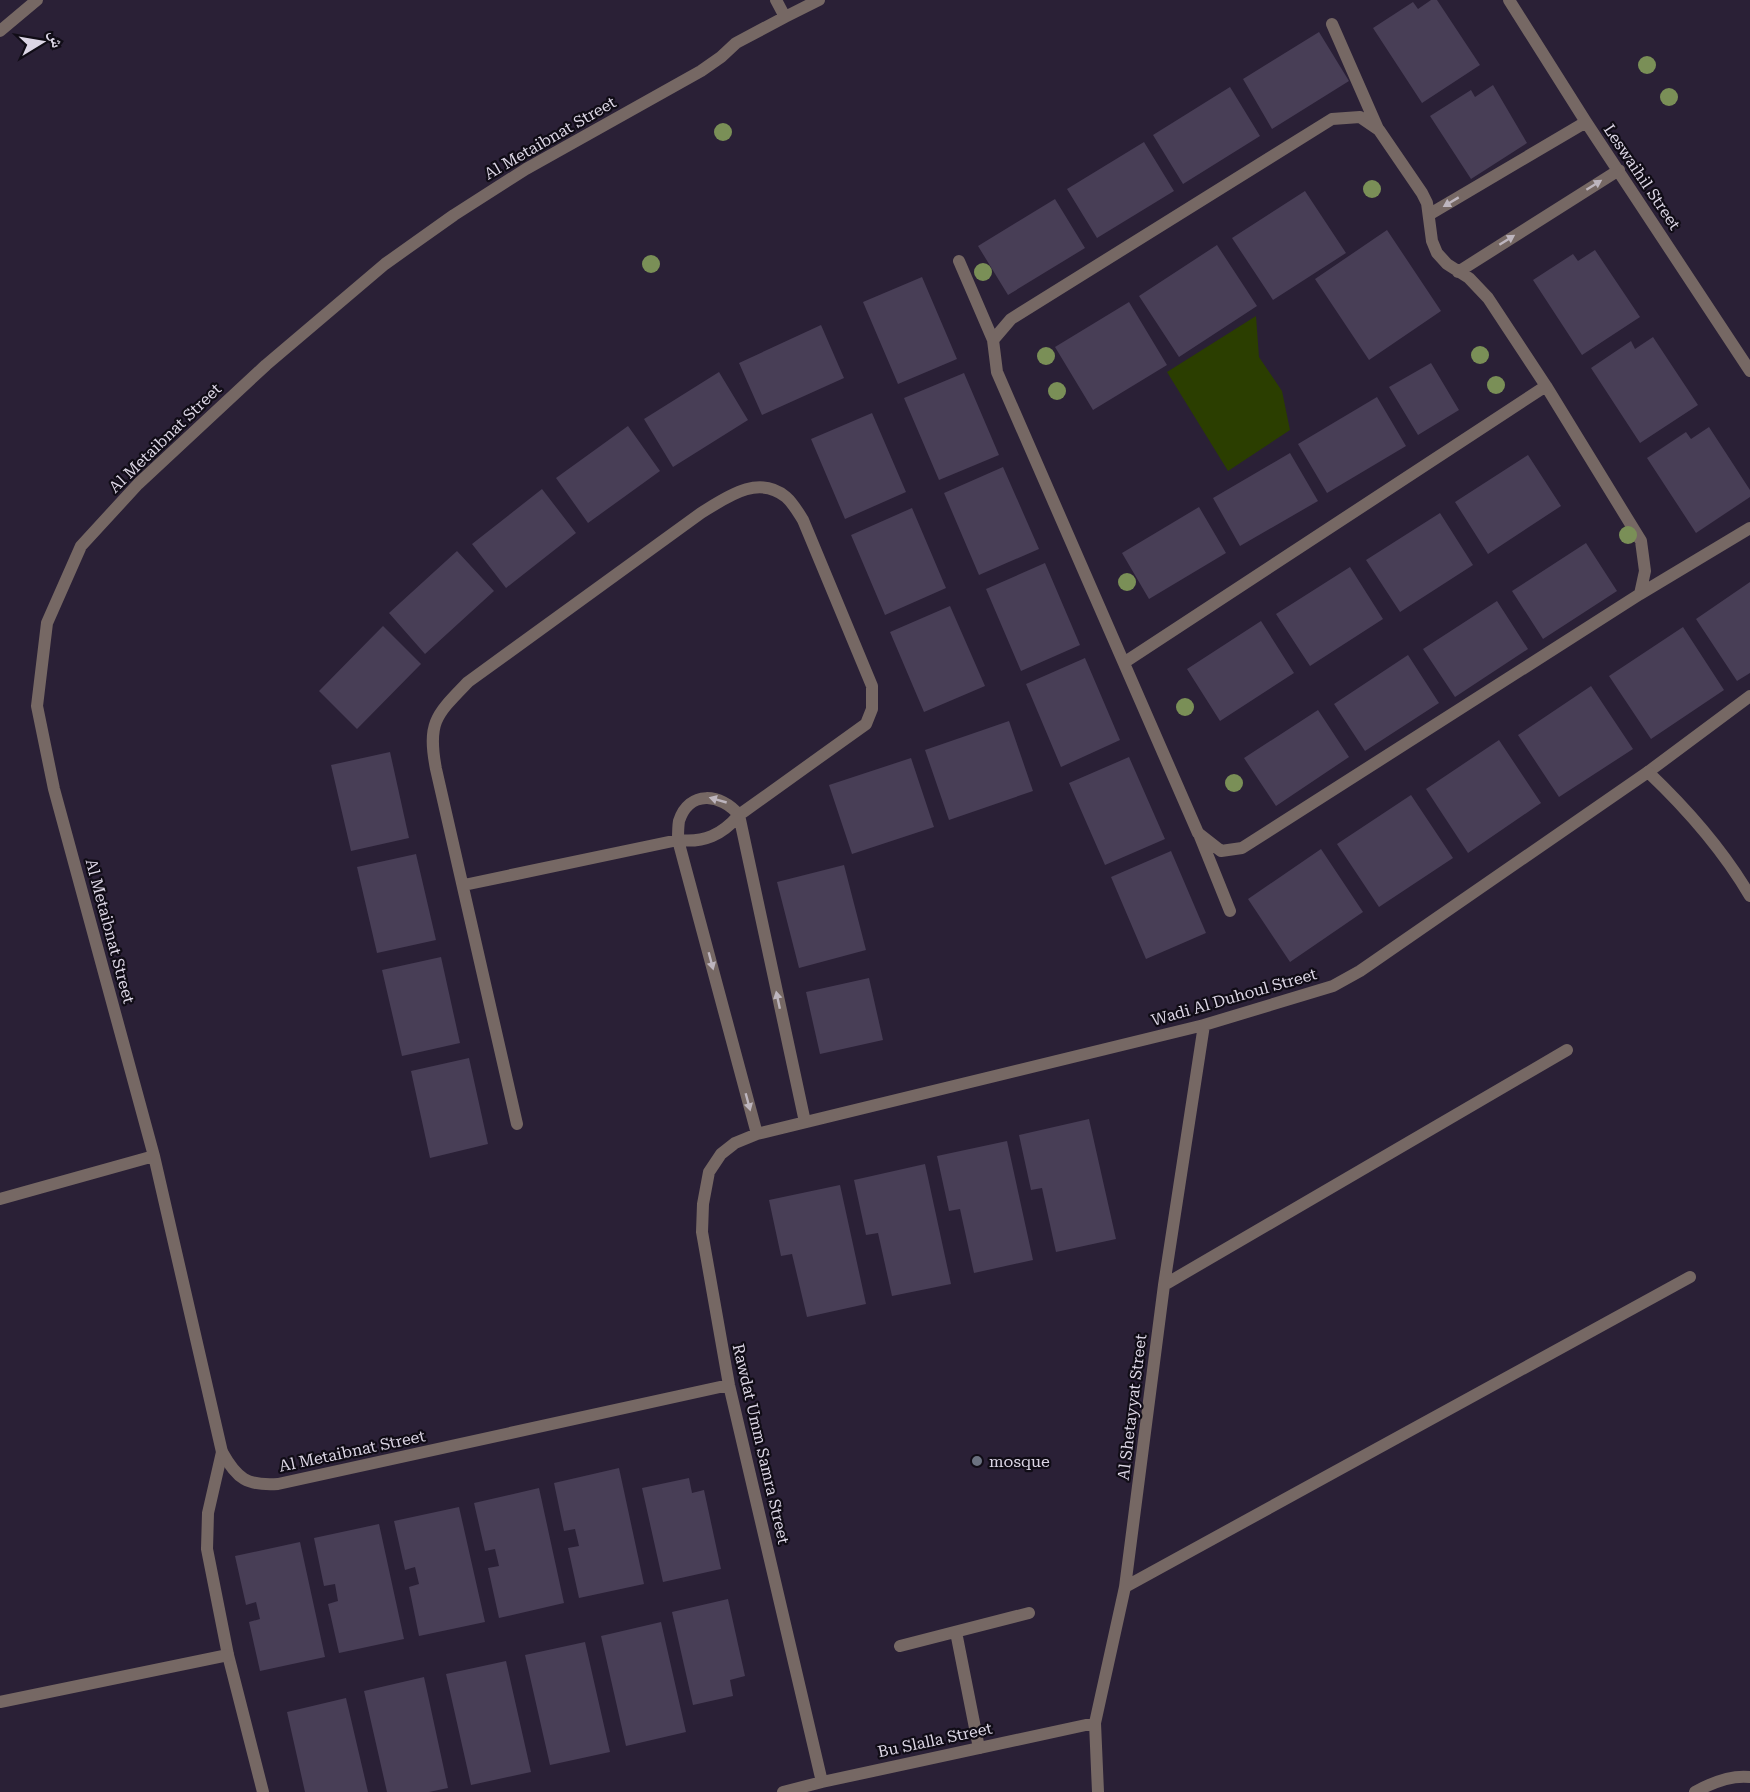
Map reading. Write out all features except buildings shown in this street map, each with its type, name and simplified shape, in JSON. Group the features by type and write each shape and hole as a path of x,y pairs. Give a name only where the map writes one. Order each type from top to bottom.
{"street":[{"path":"0,31 37,0"},
{"path":"776,0 784,17"},
{"name":"Al Metaibnat Street","path":"729,1385 278,1484 261,1485 248,1481 233,1472 222,1452 154,1156 54,789 37,706 47,623 81,546 138,484 266,365 385,264 454,215 526,169 701,71 736,43 819,0"},
{"name":"Leswaihil Street","path":"1509,0 1586,122 1750,371"},
{"path":"1332,24 1378,130 1422,193 1430,214 1432,241 1437,253 1458,272 1469,278 1488,298 1546,386 1641,541 1645,571 1640,594"},
{"path":"993,340 1011,319 1332,119 1360,117 1378,130"},
{"path":"1430,214 1586,122"},
{"path":"1458,272 1619,170"},
{"path":"958,261 993,340 997,372 1125,662 1230,911"},
{"path":"1125,662 1546,386"},
{"path":"464,885 678,840 701,841 712,837 723,832 739,815 866,724 872,709 872,686 803,520 787,498 769,487 752,487 725,498 701,513 468,682 444,706 434,724 431,743 517,1124"},
{"path":"1198,833 1221,851 1242,848 1640,594 1750,528"},
{"name":"Wadi Al Duhoul Street","path":"757,1134 1204,1026 1333,986 1360,971 1648,772 1750,696"},
{"path":"1648,772 1681,803 1738,876 1750,896"},
{"path":"757,1134 678,840 678,824 682,813 700,799 711,797 722,800 732,806 739,815 805,1122"},
{"name":"Al Shetayyat Street","path":"1098,1792 1095,1723 1125,1587 1164,1285 1204,1026"},
{"path":"1164,1285 1567,1050"},
{"name":"Rawdat Umm Samra Street","path":"757,1134 735,1143 721,1155 709,1172 703,1204 702,1232 729,1385 822,1782"},
{"path":"0,1199 154,1156"},
{"path":"1125,1587 1690,1276"},
{"path":"222,1452 207,1513 206,1529 210,1571 262,1792"},
{"path":"900,1646 1029,1613"},
{"path":"956,1632 979,1748"},
{"path":"0,1702 228,1654"},
{"name":"Bu Slalla Street","path":"783,1792 1095,1723"},
{"path":"1695,1792 1740,1776 1750,1777"}],"green space":[{"path":"1256,316 1259,357 1282,391 1290,430 1228,471 1167,372"}],"place":[{"name":"mosque","path":"977,1461"}]}
